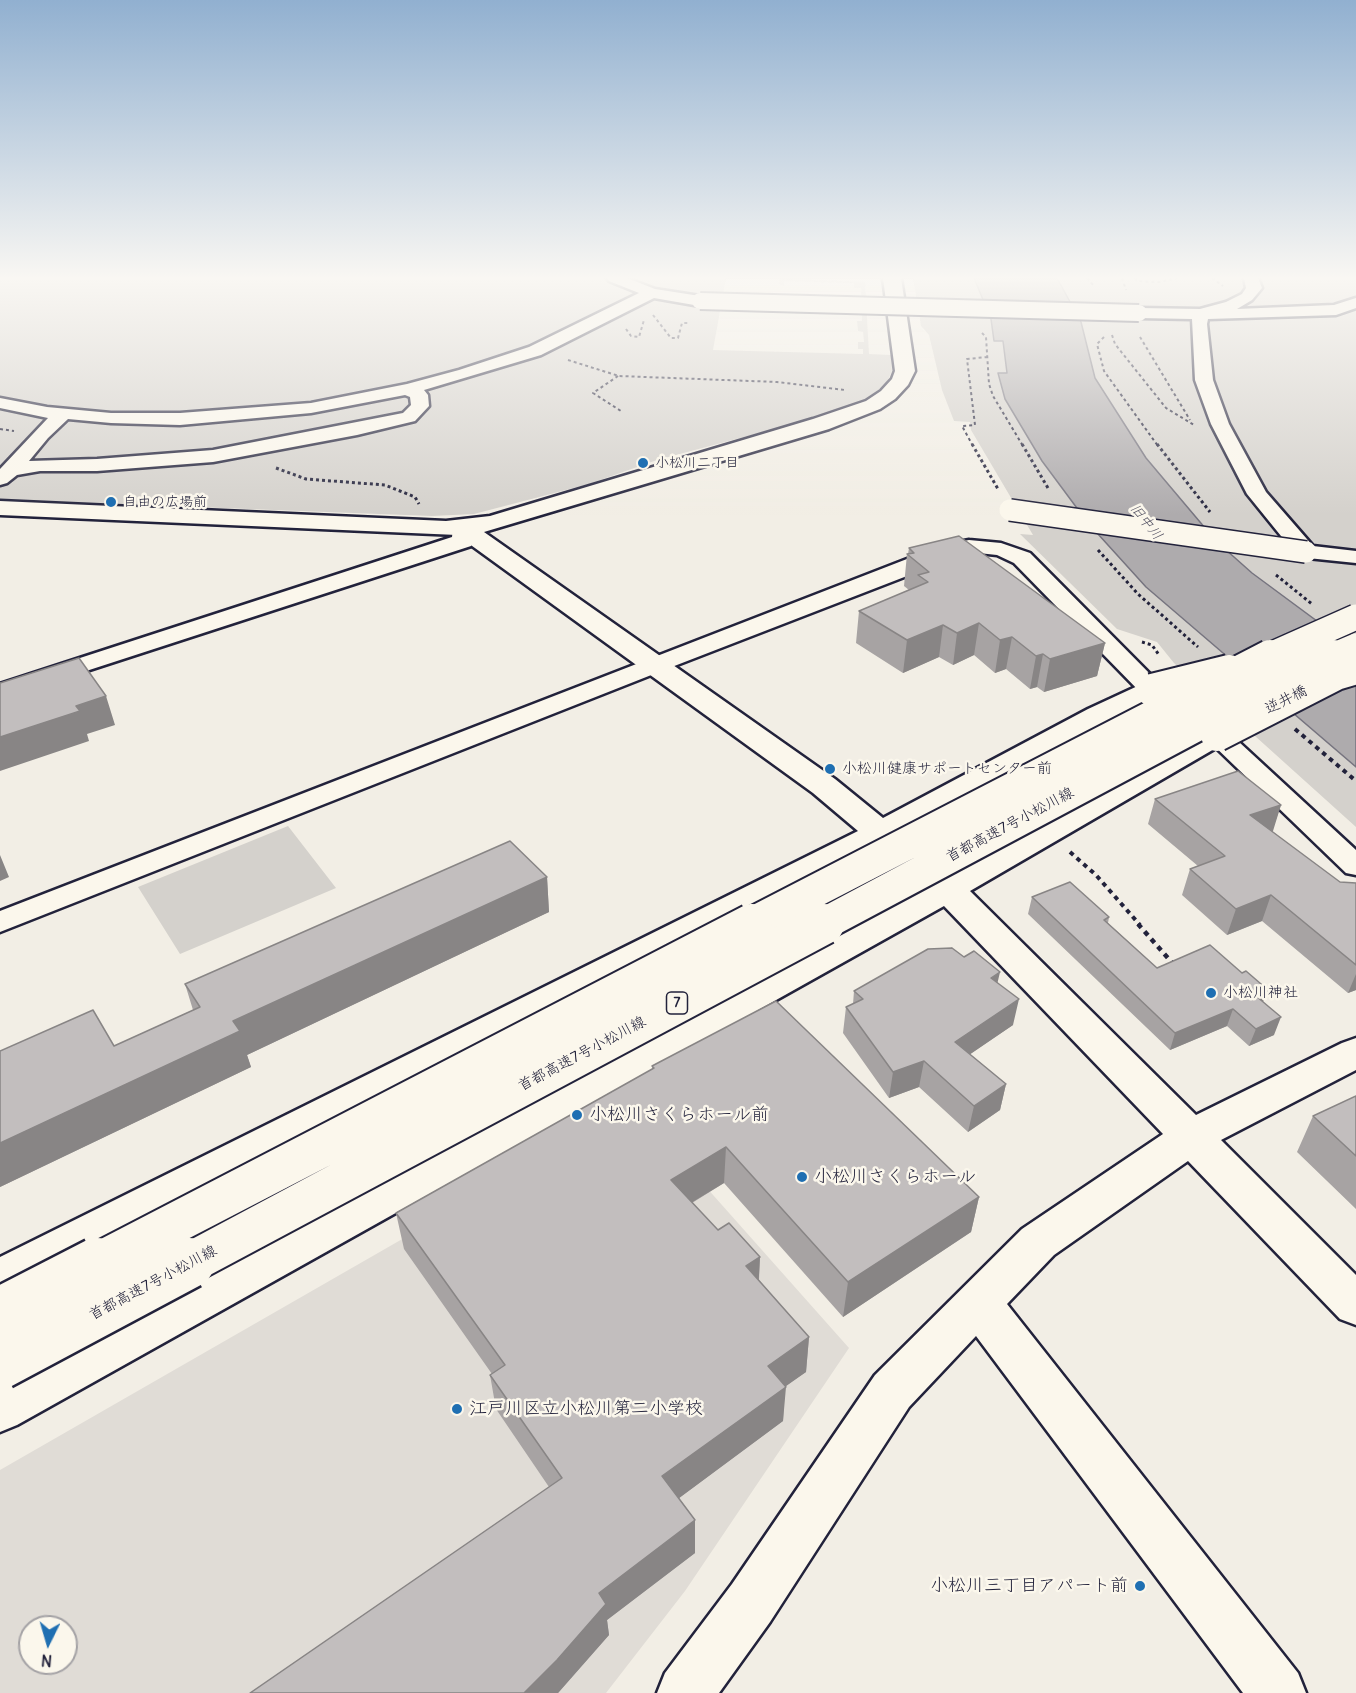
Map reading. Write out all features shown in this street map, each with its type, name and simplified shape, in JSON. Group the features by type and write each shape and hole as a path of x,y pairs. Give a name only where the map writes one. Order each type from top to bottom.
{"main road":[{"path":"0,508 463,528 493,523 829,421 873,405 888,395 901,381 905,371 903,357"},
{"path":"463,528 824,786 948,889 1356,1305"},
{"name":"首都高速7号小松川線","path":"0,1313 1254,663 1356,617"},
{"path":"0,1279 882,832 1098,715 1152,690 1356,644"},
{"name":"首都高速7号小松川線","path":"0,1364 1287,677 1356,644"},
{"name":"逆井橋","path":"0,1409 948,889 1217,735 1336,674 1356,668"},
{"path":"685,1693 752,1603 892,1391 1038,1242 1192,1136 1356,1053"},
{"path":"978,1303 1278,1693"}],"street":[{"path":"0,403 111,418 180,419 257,415 311,408 408,388 465,374 517,357"},
{"path":"1202,357 1204,380 1220,424 1257,494 1306,552"},
{"path":"5,475 40,465 97,465 213,456 409,417 420,406 419,395 408,388"},
{"path":"5,475 41,434 64,413"},
{"path":"1010,510 1356,557"},
{"path":"0,692 463,541 463,528"},
{"path":"0,922 951,550 969,546 1001,549 1022,558 1152,690"},
{"path":"1217,735 1356,866"}],"path":[{"path":"555,357 619,376 777,382 888,395"},
{"path":"987,357 989,384 993,396 1050,491"},
{"path":"1100,357 1104,371 1182,478 1212,514"},
{"path":"1125,357 1166,408 1192,423"},
{"path":"1152,357 1198,432"},
{"path":"619,376 593,393 621,411"},
{"path":"272,446 269,460 277,468 289,474 306,479 385,485 415,497 422,507"},
{"path":"1095,546 1138,594 1199,648"},
{"path":"1270,570 1313,605"},
{"path":"1292,726 1356,781"},
{"path":"1067,850 1096,875 1177,968"}],"shaded area":[{"path":"0,357 891,357 892,371 886,384 865,400 835,413 657,460 589,484 474,514 432,516 0,499"},
{"path":"934,357 1005,357 1007,374 998,373 1005,399 1042,461 1088,523 1146,587 1356,767 1356,827 1174,663 1157,642 1117,629 1020,534 1033,535 971,430 970,422 954,421 942,390"},
{"path":"1090,357 1356,357 1356,650 1252,573 1216,541 1146,458 1095,378"},
{"path":"288,826 336,888 180,954 138,887"},
{"name":"江戸川区立小松川第二小学校","path":"634,1106 849,1348 685,1591 606,1693 0,1693 0,1470"}],"water":[{"name":"旧中川","path":"1005,357 1090,357 1095,378 1146,458 1216,541 1252,573 1356,650 1356,767 1146,587 1088,523 1042,461 1005,399 998,373 1007,373"}],"building":[{"path":"959,536 1105,643 1050,659 1043,654 1036,656 1012,637 1000,640 979,623 957,633 943,625 907,640 859,611 928,582 918,575 929,572 907,554 914,553 909,548"},
{"path":"79,658 106,696 76,706 80,711 0,737 0,683"},
{"path":"1238,771 1281,805 1250,815 1340,882 1356,883 1356,965 1271,895 1236,909 1190,869 1225,856 1155,799"},
{"path":"510,841 547,877 233,1021 240,1031 0,1143 0,1051 93,1010 114,1046 200,1007 185,984"},
{"path":"1070,882 1109,917 1104,920 1157,968 1210,945 1242,973 1246,971 1268,990 1256,996 1281,1017 1256,1029 1233,1009 1175,1033 1032,897"},
{"path":"952,948 964,957 974,951 1000,972 991,978 1019,999 955,1042 1006,1084 974,1106 924,1061 893,1072 846,1007 863,999 854,991 928,949"},
{"path":"776,1001 979,1197 848,1282 726,1147 671,1180 718,1230 729,1223 760,1257 746,1266 809,1337 768,1366 786,1387 662,1476 695,1520 599,1593 606,1604 557,1660 524,1693 250,1693 562,1478 490,1375 505,1365 396,1213 654,1068 652,1066"},
{"path":"1356,1096 1356,1156 1313,1116"}],"place":[{"name":"小松川二丁目","path":"643,463"},
{"name":"自由の広場前","path":"111,502"},
{"name":"小松川健康サポートセンター前","path":"830,769"},
{"name":"小松川神社","path":"1211,993"},
{"name":"小松川さくらホール前","path":"577,1115"},
{"name":"小松川さくらホール","path":"802,1177"},
{"name":"江戸川区立小松川第二小学校","path":"457,1409"},
{"name":"小松川三丁目アパート前","path":"1140,1586"}]}
